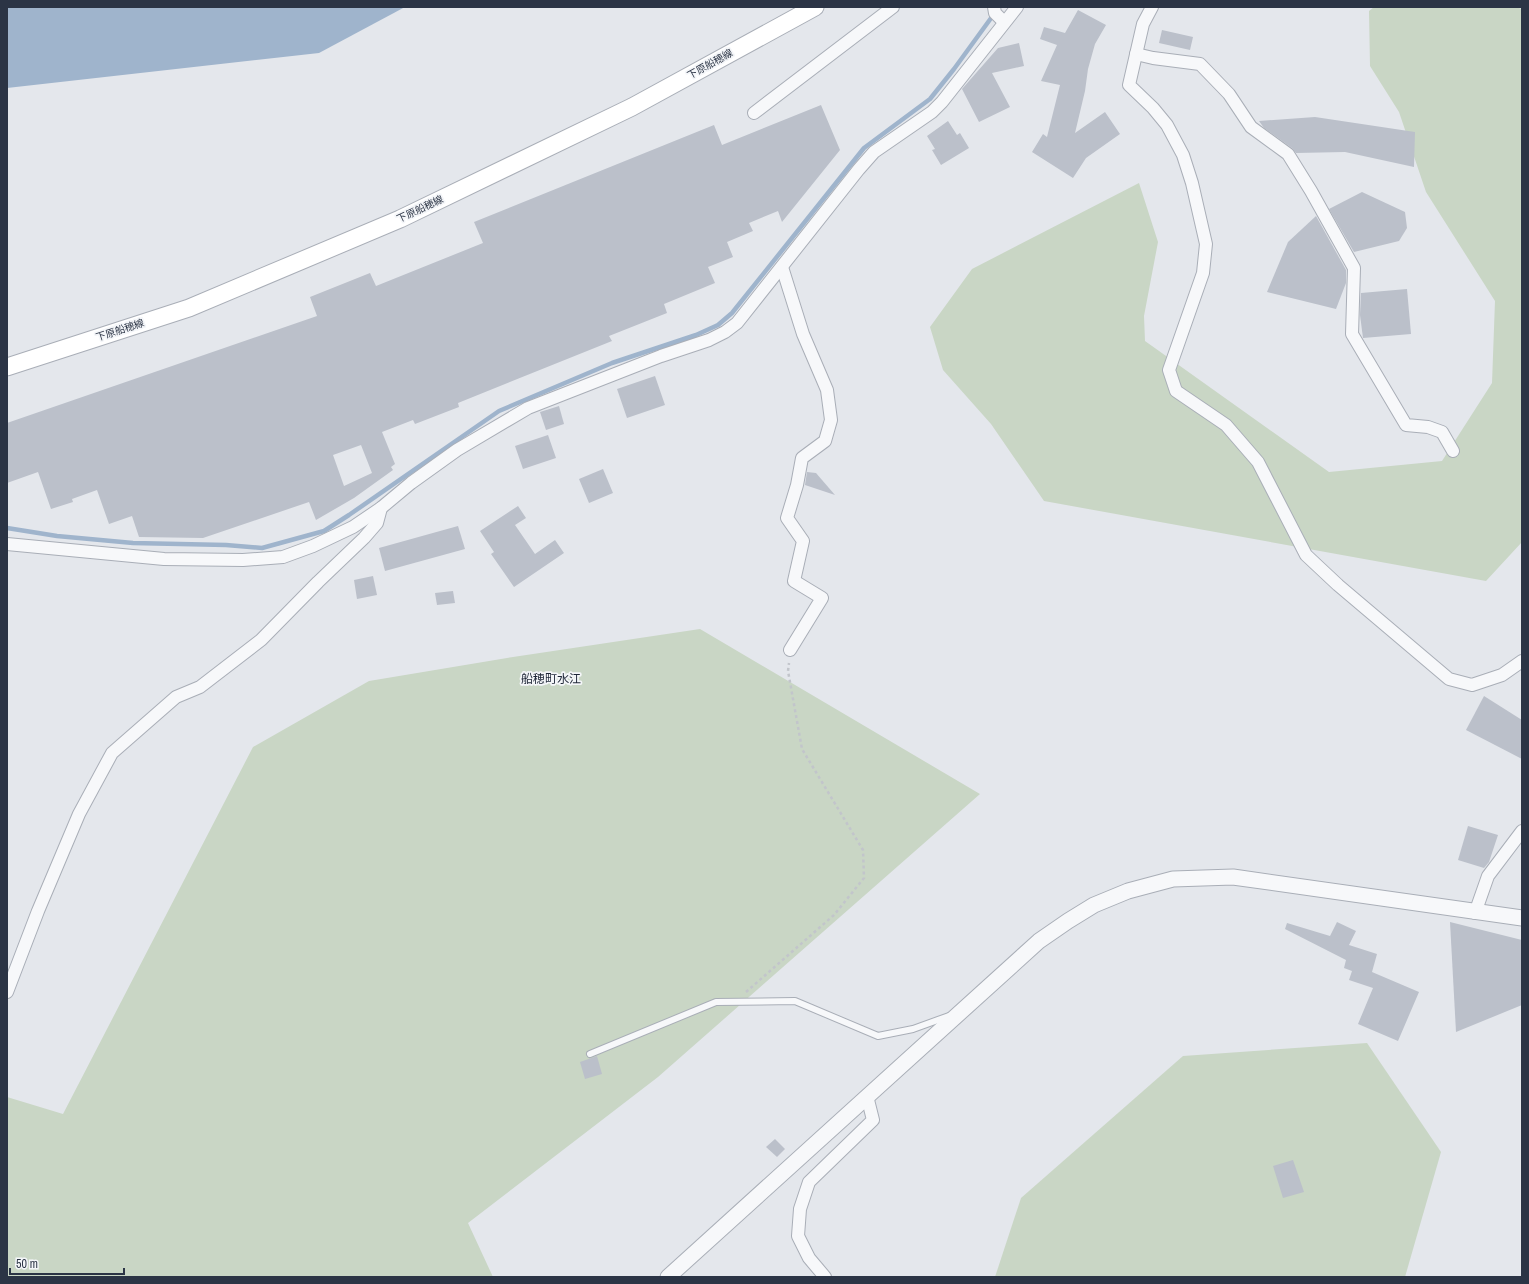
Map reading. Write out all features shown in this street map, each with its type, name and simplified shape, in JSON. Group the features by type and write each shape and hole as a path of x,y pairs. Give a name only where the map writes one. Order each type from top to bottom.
{"main road":[{"name":"下原船穂線","path":"7,366 189,308 400,219 632,106 815,7"}],"street":[{"path":"754,113 893,7"},
{"path":"7,544 164,559 243,560 283,557 313,546 353,527 381,508 411,483 457,450 528,408 661,356 709,340 726,332 737,323 859,168 874,152 932,112 942,102 1017,7"},
{"path":"1152,7 1143,24 1129,85 1153,108 1167,125 1183,155 1192,183 1206,244 1203,273 1187,315 1169,370 1176,391 1226,424 1258,462 1306,555 1338,585 1450,679 1472,685 1502,675 1522,661"},
{"path":"995,10 1004,22"},
{"path":"1136,54 1153,58 1200,64 1229,94 1251,127 1288,154 1311,191 1354,268 1352,334 1406,425 1428,427 1442,432 1453,451"},
{"path":"782,267 803,334 827,390 831,420 825,441 802,458 797,485 787,518 803,541 794,580 822,598 790,650"},
{"path":"7,992 38,911 79,814 112,753 176,697 200,687 261,640 364,538 377,523 381,508"},
{"path":"1475,912 1488,876 1522,831"},
{"path":"1507,852 1522,840"},
{"path":"668,1277 1040,941 1068,920 1094,905 1128,891 1173,879 1233,877 1522,918"},
{"path":"825,1277 809,1258 798,1236 800,1209 809,1182 873,1120 867,1096"}],"lane":[{"path":"590,1054 716,1002 795,1001 878,1036 913,1029 962,1011"}],"path":[{"path":"741,1002 747,990 834,915 864,878 864,850 802,749 788,671 790,650"}],"green space":[{"path":"1374,7 1516,7 1522,9 1522,542 1486,581 1044,501 991,424 943,370 930,327 972,269 1139,183 1158,242 1144,316 1145,341 1329,472 1442,461 1492,383 1495,301 1426,192 1399,112 1370,66 1369,11"},
{"path":"700,629 980,794 658,1077 468,1223 493,1277 7,1277 7,1097 63,1114 253,747 369,681 513,657"},
{"path":"1367,1043 1441,1152 1405,1277 995,1277 1021,1198 1183,1056"}],"water":[{"path":"7,7 405,7 319,53 7,88"}],"building":[{"path":"1078,10 1106,25 1095,44 1088,69 1085,91 1075,133 1105,112 1120,134 1086,158 1073,178 1032,152 1043,134 1047,137 1060,85 1041,81 1057,45 1040,39 1044,27 1065,33"},
{"path":"1162,30 1193,37 1190,50 1159,43"},
{"path":"1019,43 1024,66 992,73 1010,107 979,122 962,89 998,48"},
{"path":"821,105 840,150 782,222 778,211 749,223 753,231 727,242 733,257 708,267 715,283 664,304 667,313 609,336 612,341 458,403 459,407 415,424 413,420 382,432 395,464 391,467 393,470 354,498 316,520 309,502 203,538 139,537 132,516 109,524 97,490 72,499 73,502 51,509 38,472 7,483 7,423 317,316 310,297 370,273 376,286 483,243 474,222 714,125 722,145","holes":["361,445 372,473 344,486 333,455"]},
{"path":"1315,117 1415,132 1414,167 1345,152 1296,153 1292,148 1264,128 1259,121"},
{"path":"948,121 957,135 960,133 969,148 941,165 932,150 935,149 927,136"},
{"path":"1362,192 1405,212 1407,228 1399,241 1354,252 1329,209"},
{"path":"1316,216 1346,270 1346,283 1336,309 1267,292 1288,242"},
{"path":"1407,289 1411,334 1363,338 1360,315 1361,293"},
{"path":"655,376 665,405 627,418 617,389"},
{"path":"559,406 564,424 546,430 540,412"},
{"path":"548,435 556,458 523,469 515,446"},
{"path":"603,469 613,493 589,503 579,479"},
{"path":"807,472 816,473 835,495 805,485"},
{"path":"518,506 526,518 515,525 535,554 555,540 564,553 514,587 491,554 494,552 480,531"},
{"path":"458,526 465,549 385,571 379,548"},
{"path":"373,576 377,595 357,599 354,580"},
{"path":"453,591 455,603 437,605 435,593"},
{"path":"1484,696 1522,720 1522,759 1466,730"},
{"path":"1468,826 1498,835 1489,862 1484,868 1458,860"},
{"path":"1337,922 1356,931 1349,945 1377,954 1372,972 1419,992 1398,1041 1358,1024 1373,988 1349,980 1352,971 1344,968 1346,960 1285,929 1287,923 1330,936"},
{"path":"1450,922 1522,940 1522,1005 1456,1032"},
{"path":"597,1056 602,1074 585,1079 580,1062"},
{"path":"775,1139 785,1149 777,1157 766,1147"},
{"path":"1293,1160 1304,1192 1283,1198 1273,1166"}],"waterway":[{"path":"7,528 57,536 133,543 226,545 262,548 324,531 499,411 612,363 696,335 718,325 732,313 864,148 930,99 994,14"}],"district":[{"name":"船穂町水江","path":"551,679"}]}
